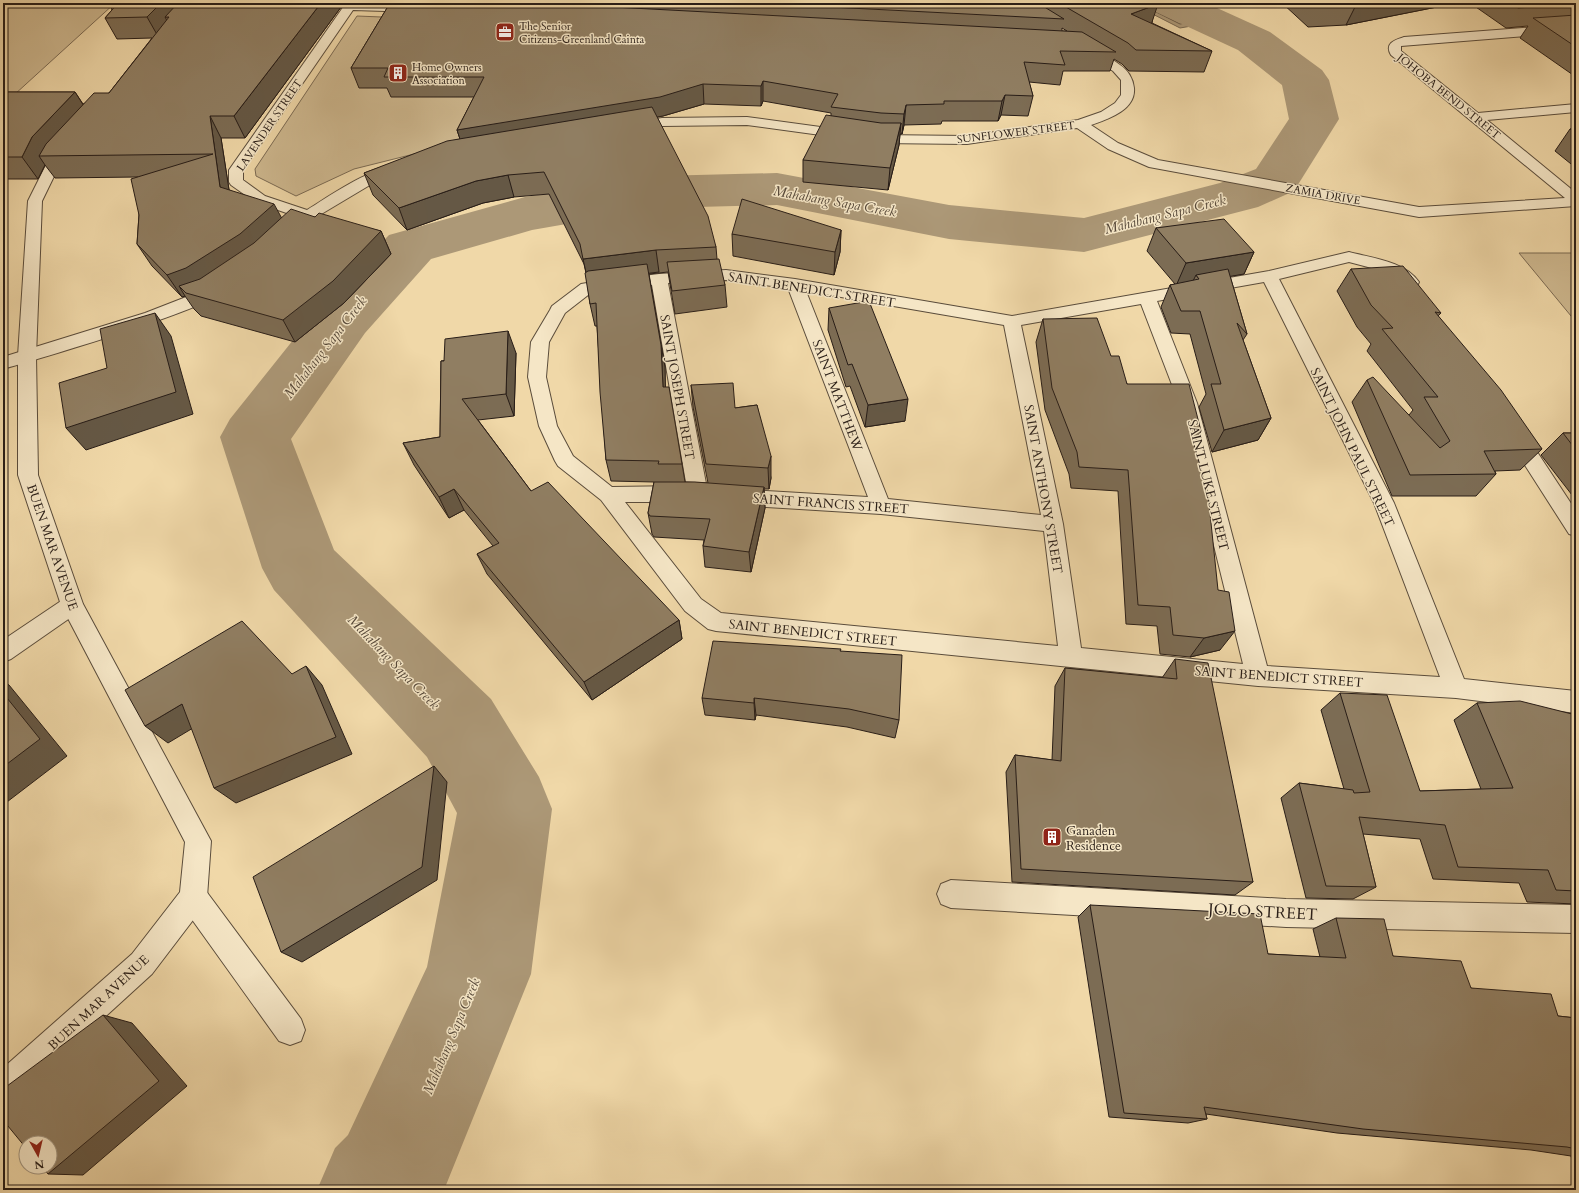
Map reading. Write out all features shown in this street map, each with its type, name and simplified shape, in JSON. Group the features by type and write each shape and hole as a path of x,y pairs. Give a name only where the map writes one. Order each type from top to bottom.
{"street":[{"path":"351,4 430,10"},
{"name":"LAVENDER STREET","path":"308,216 260,199 236,182 236,170 351,4"},
{"name":"JOHOBA BEND STREET","path":"1576,28 1404,41 1395,44 1396,52 1576,201"},
{"name":"SUNFLOWER STREET","path":"616,130 662,122 747,121 879,139 967,140 1080,124 1106,115 1120,106 1128,95 1127,80 1117,68 1078,45"},
{"path":"1476,117 1576,108"},
{"name":"ZAMIA DRIVE","path":"1080,124 1112,146 1154,164 1419,212 1576,201"},
{"name":"BUEN MAR AVENUE","path":"3,1089 142,964 193,897 198,841 72,605 28,475 28,356 35,201 54,163 81,133"},
{"path":"276,246 308,216 375,176 409,167"},
{"name":"SAINT BENEDICT STREET","path":"1423,297 1409,279 1393,269 1349,257 1269,276 1012,321 795,284 726,275 659,279 587,288 558,310 540,342 537,377 548,426 565,461 608,495 693,605 716,622 1258,676 1456,688 1576,702"},
{"name":"SAINT JOHN PAUL STREET","path":"1269,276 1384,503 1456,688"},
{"name":"SAINT JOSEPH STREET","path":"659,279 698,494"},
{"path":"3,363 150,317 207,296 227,283"},
{"name":"SAINT MATTHEW","path":"795,284 881,506"},
{"name":"SAINT LUKE STREET","path":"1147,297 1188,402 1258,676"},
{"name":"SAINT ANTHONY STREET","path":"1012,321 1053,524 1071,658"},
{"path":"1506,421 1576,528"},
{"name":"SAINT FRANCIS STREET","path":"608,495 698,494 881,506 1053,524"},
{"path":"3,652 72,605"},
{"name":"JOLO STREET","path":"951,894 1286,913 1576,919"},
{"path":"193,897 290,1030"}],"shaded area":[{"path":"3,3 115,3 3,105"},
{"path":"357,16 529,23 458,143 354,169 296,196 256,176 255,169"},
{"path":"1519,253 1576,253 1576,322"}],"water":[{"path":"1131,3 1198,3 1232,19 1180,28"}],"building":[{"path":"118,3 161,3 147,17 105,18"},
{"path":"178,3 321,3 234,116 210,116 220,187 274,204 240,234 186,268 167,275 137,244 139,215 131,179 213,154 39,156 46,144 94,93 109,93 169,17 165,17"},
{"path":"390,3 538,3 1082,32 1116,52 1060,51 1065,65 1024,62 1033,96 1005,95 1002,101 944,101 944,104 906,105 904,114 831,107 838,94 763,81 761,86 703,84 660,97 457,130 484,77 384,77 388,68 351,68"},
{"path":"752,3 1038,3 1064,19"},
{"path":"1059,3 1155,3 1158,4 1131,14 1212,51 1136,50 1128,43"},
{"path":"1312,3 1365,3 1356,5 1316,7"},
{"path":"1511,3 1576,3 1576,4 1518,8"},
{"path":"1576,15 1576,47 1533,18"},
{"path":"3,92 75,92 32,137 22,157 3,157"},
{"path":"652,107 708,216 716,247 656,250 583,259 580,244 544,172 508,175 476,181 399,208 364,173 447,141"},
{"path":"826,115 881,123 901,123 890,168 803,160"},
{"path":"1570,129 1576,129 1576,133"},
{"path":"742,199 841,230 835,252 732,234"},
{"path":"291,209 315,217 319,213 381,231 333,281 283,320 186,293 179,286 200,279 254,243"},
{"path":"1224,219 1254,252 1186,263 1156,228"},
{"path":"719,259 725,285 672,291 667,262"},
{"path":"647,264 661,345 663,387 669,387 682,464 658,464 659,461 606,460 600,392 596,303 590,304 585,273 588,271"},
{"path":"1403,266 1441,313 1435,312 1501,390 1542,449 1484,451 1496,474 1410,475 1367,380 1373,377 1440,448 1450,441 1424,397 1438,397 1382,329 1393,328 1371,305 1351,269"},
{"path":"1228,269 1247,334 1237,323 1271,418 1224,430 1211,384 1221,384 1200,311 1181,311 1170,285 1199,279 1196,275"},
{"path":"869,301 908,399 868,405 852,364 848,365 829,308"},
{"path":"155,313 176,392 66,428 59,383 107,368 100,329"},
{"path":"1097,318 1111,356 1119,356 1127,384 1189,384 1201,431 1190,430 1208,494 1218,590 1229,592 1235,631 1204,638 1173,635 1170,607 1138,605 1128,470 1079,467 1077,452 1052,388 1043,319"},
{"path":"508,331 506,394 462,399 531,491 548,482 679,620 584,682 477,554 499,543 454,489 439,497 403,443 440,437 441,361 444,361 445,339"},
{"path":"733,383 735,408 757,405 771,456 768,468 706,464 691,385"},
{"path":"1563,433 1576,433 1576,450"},
{"path":"654,482 695,482 764,487 749,552 703,546 710,519 650,516 648,513"},
{"path":"242,621 292,674 306,666 336,737 214,788 182,704 145,726 125,690"},
{"path":"713,641 841,649 840,651 902,655 899,720 849,709 754,698 754,703 702,698"},
{"path":"1175,659 1208,663 1253,882 1021,869 1015,755 1061,761 1065,668 1177,679"},
{"path":"3,693 40,739 3,767"},
{"path":"1340,693 1387,695 1420,791 1513,788 1477,703 1520,701 1576,715 1576,891 1556,890 1548,870 1458,867 1445,825 1359,817 1376,887 1326,886 1299,783 1353,790 1354,793 1370,792"},
{"path":"434,766 422,867 281,952 253,877"},
{"path":"1090,905 1260,914 1268,954 1346,958 1336,918 1384,919 1393,956 1461,961 1471,988 1551,994 1558,1016 1576,1018 1576,1149 1363,1129 1204,1107 1207,1119 1124,1113"},
{"path":"103,1015 159,1081 58,1166 58,1135 18,1135 18,1138 3,1120 3,1089"}],"waterway":[{"name":"Mahabang Sapa Creek","path":"377,1190 390,1177 478,974 505,809 459,728 302,568 255,437 343,319 410,247 525,214 658,192 777,189 949,222 1084,235 1239,195 1275,180 1314,119 1305,80 1254,41 1171,3"}],"place":[{"name":"The Senior Citizens-Greenland Cainta","path":"505,32"},
{"name":"Home Owners Association","path":"398,73"},
{"name":"Ganaden Residence","path":"1052,837"}]}
